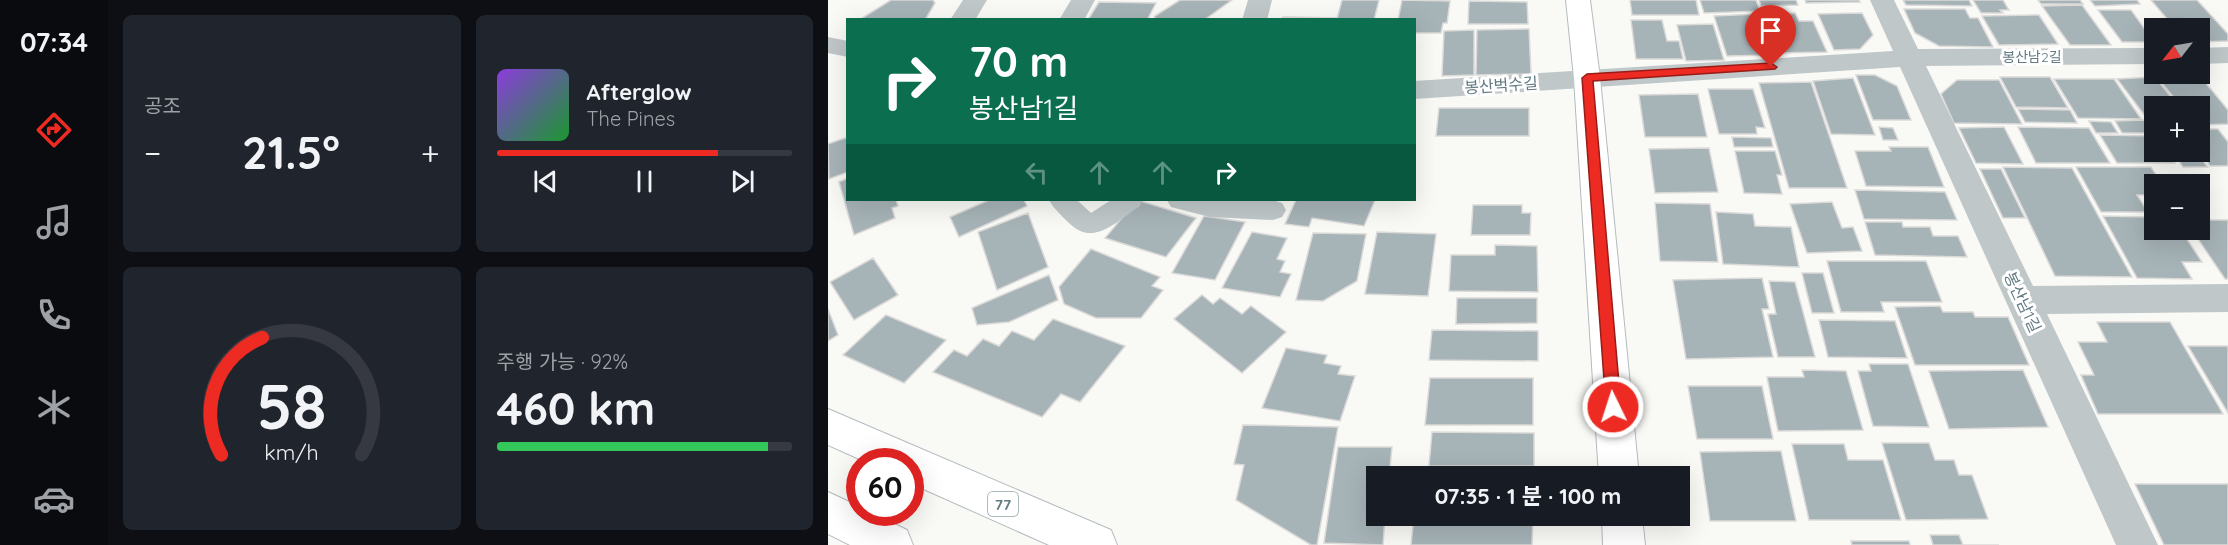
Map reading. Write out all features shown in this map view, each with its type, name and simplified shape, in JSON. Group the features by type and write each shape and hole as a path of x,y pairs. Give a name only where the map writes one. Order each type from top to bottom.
{"main road":[{"path":"1578,0 1587,78 1618,466"},
{"name":"77","path":"828,426 876,448"},
{"name":"77","path":"924,470 1096,545"},
{"path":"828,512 892,545"},
{"path":"1623,526 1624,545"}],"street":[{"path":"963,18 975,0"},
{"path":"1072,18 1083,0"},
{"path":"1255,18 1260,0"},
{"name":"봉산남1길","path":"1882,0 2137,545"},
{"path":"828,45 846,49"},
{"name":"봉산남2길","path":"1910,58 2144,56"},
{"path":"2210,56 2228,56"},
{"path":"1587,78 1910,58"},
{"name":"봉산벅수길","path":"1416,90 1587,78"},
{"path":"2022,300 2228,298"}],"lane":[{"path":"1063,201 1086,224 1091,225 1128,201"},
{"path":"1184,201 1210,207 1273,210"}],"building":[{"path":"891,0 933,0 935,3 926,18 862,18"},
{"path":"1180,0 1232,0 1207,18 1154,18"},
{"path":"1342,0 1379,0 1374,18 1337,18"},
{"path":"1402,0 1450,1 1447,23 1443,23 1441,33 1416,33 1416,18 1398,18"},
{"path":"1630,0 1696,0 1699,15 1632,15"},
{"path":"1700,0 1756,0 1760,11 1704,13"},
{"path":"1759,0 1796,0 1798,5 1761,6"},
{"path":"1805,0 1859,0 1860,2 1806,3"},
{"path":"1903,0 1969,0 1972,6 1906,5"},
{"path":"1973,0 2003,0 2009,10 2000,10 2003,13 1981,13"},
{"path":"2038,0 2080,0 2083,4 2041,4"},
{"path":"2090,0 2137,0 2140,4 2095,6"},
{"path":"2151,0 2197,0 2228,34 2228,41 2210,42 2210,18 2166,18"},
{"path":"1469,1 1527,2 1528,24 1468,24"},
{"path":"1099,2 1156,3 1148,18 1089,18"},
{"path":"2082,5 2111,45 2070,45 2042,6"},
{"path":"1904,9 1965,9 1970,18 1978,18 1993,47 1939,46 1915,33"},
{"path":"2098,10 2131,10 2144,28 2144,42 2122,42"},
{"path":"1795,13 1799,21 1813,21 1827,52 1776,53 1761,14"},
{"path":"1862,13 1873,35 1860,49 1834,50 1818,14"},
{"path":"1757,14 1772,55 1727,56 1714,16"},
{"path":"2039,15 2058,44 1999,45 1982,16"},
{"path":"1283,17 1336,18 1283,18"},
{"path":"1631,20 1662,20 1667,41 1679,41 1683,59 1636,59"},
{"path":"1713,24 1724,60 1686,61 1677,25"},
{"path":"1529,29 1531,74 1476,75 1477,30"},
{"path":"1474,30 1474,75 1442,76 1444,31"},
{"path":"1856,75 1875,75 1897,86 1911,120 1873,120"},
{"path":"2000,77 2050,77 2068,108 2016,107"},
{"path":"1853,78 1875,135 1831,134 1813,81"},
{"path":"2144,78 2144,84 2161,84 2170,96 2144,96 2144,114 2117,79"},
{"path":"2054,79 2114,79 2141,119 2078,118"},
{"path":"1957,80 1999,80 2022,124 1954,123 1941,94"},
{"path":"1811,82 1847,188 1789,188 1759,83"},
{"path":"2163,84 2207,84 2228,110 2228,124 2210,125 2210,96 2173,96"},
{"path":"1708,89 1753,89 1765,128 1756,127 1757,134 1719,134"},
{"path":"1698,94 1707,137 1645,137 1639,95"},
{"path":"1439,108 1529,108 1529,136 1436,136"},
{"path":"2018,109 2070,110 2077,123 2025,122"},
{"path":"2144,120 2144,133 2122,133 2115,121"},
{"path":"2089,121 2111,122 2118,133 2096,133"},
{"path":"1879,127 1893,128 1898,140 1883,140"},
{"path":"2004,127 2023,164 1976,163 1959,128"},
{"path":"2018,127 2089,128 2110,163 2036,163"},
{"path":"2210,129 2218,129 2228,142 2228,166 2210,166 2207,162 2210,162"},
{"path":"2100,135 2144,136 2144,162 2175,163 2117,163"},
{"path":"1732,137 1771,138 1773,147 1734,147"},
{"path":"846,138 846,173 829,179 828,144"},
{"path":"1889,147 1928,147 1944,187 1866,186 1855,151 1891,151"},
{"path":"1709,148 1718,192 1655,193 1649,149"},
{"path":"1735,151 1775,151 1782,175 1777,175 1782,194 1744,193"},
{"path":"2180,162 2204,162 2208,167 2183,167"},
{"path":"2003,167 2072,168 2132,277 2055,276"},
{"path":"2076,167 2151,167 2156,174 2144,174 2144,195 2137,195 2144,206 2144,212 2101,212"},
{"path":"1980,169 2001,169 2025,218 2003,218"},
{"path":"846,179 846,201 896,201 898,206 892,208 895,218 854,235 839,182"},
{"path":"1855,190 1945,192 1957,220 1864,219"},
{"path":"987,201 1024,201 1027,206 959,237 950,217"},
{"path":"1136,201 1196,218 1166,257 1105,238"},
{"path":"1296,201 1375,201 1364,226 1312,218 1309,227 1285,224"},
{"path":"1832,202 1842,228 1853,227 1862,251 1807,253 1790,204"},
{"path":"1655,203 1710,204 1718,262 1660,261"},
{"path":"1473,205 1522,205 1522,213 1531,213 1530,235 1471,235"},
{"path":"1716,212 1753,214 1755,226 1791,227 1799,267 1723,264"},
{"path":"1028,213 1048,267 997,290 978,232"},
{"path":"1204,216 1245,222 1215,280 1172,273"},
{"path":"2103,216 2144,217 2144,240 2188,240 2202,262 2182,262 2192,279 2137,278"},
{"path":"2210,220 2228,220 2228,279 2225,279 2199,240 2210,240"},
{"path":"1865,222 1902,222 1903,227 1930,227 1933,236 1958,236 1967,257 1875,255"},
{"path":"1252,232 1287,238 1277,259 1285,261 1280,272 1291,274 1280,297 1222,288"},
{"path":"1377,232 1436,234 1428,296 1365,294"},
{"path":"1313,233 1366,234 1357,281 1323,301 1296,300"},
{"path":"1495,245 1537,246 1538,292 1449,291 1451,255 1495,255"},
{"path":"1091,249 1160,277 1152,286 1163,290 1141,318 1096,318 1064,304 1059,287"},
{"path":"873,258 898,295 854,320 830,282"},
{"path":"1827,261 1926,261 1942,302 1881,302 1884,312 1841,312"},
{"path":"1802,273 1823,273 1834,313 1812,313"},
{"path":"1049,275 1058,300 1009,322 977,325 972,308"},
{"path":"1762,278 1769,309 1762,309 1773,357 1686,359 1673,280"},
{"path":"1769,281 1795,282 1815,357 1778,357 1768,314 1776,314"},
{"path":"1202,295 1213,304 1220,298 1242,314 1251,306 1286,332 1242,373 1174,319"},
{"path":"1457,298 1537,298 1537,323 1456,324"},
{"path":"1940,306 1943,312 1973,312 1975,317 2008,317 2029,365 1915,365 1895,307"},
{"path":"828,309 838,335 828,341"},
{"path":"886,315 946,340 904,383 843,355"},
{"path":"1053,319 1125,346 1080,402 1061,394 1042,417 933,372 954,350 967,356 983,339 999,346 1012,331 1034,340"},
{"path":"1819,320 1895,321 1907,358 1828,357"},
{"path":"2097,322 2170,322 2223,414 2098,414 2081,375 2094,375 2078,342 2107,342"},
{"path":"1432,330 1538,331 1538,361 1429,360"},
{"path":"2188,346 2228,346 2228,413"},
{"path":"1286,348 1327,355 1324,363 1341,366 1338,374 1355,376 1340,421 1262,408"},
{"path":"1869,364 1908,364 1929,427 1873,426 1858,371 1871,371"},
{"path":"1802,370 1846,371 1863,430 1778,431 1767,377 1804,377"},
{"path":"2023,370 2048,427 1949,429 1929,371"},
{"path":"1430,378 1533,378 1533,425 1425,425"},
{"path":"1688,386 1762,386 1773,439 1697,439"},
{"path":"1243,425 1338,427 1317,545 1311,545 1236,500 1244,465 1234,464"},
{"path":"1432,432 1534,433 1534,466 1429,466"},
{"path":"1882,443 1929,443 1935,460 1954,460 1959,475 1972,475 1988,519 1906,520"},
{"path":"1792,444 1844,444 1848,460 1883,460 1901,520 1809,520"},
{"path":"1338,447 1392,447 1390,466 1366,466 1366,526 1384,526 1383,545 1324,543"},
{"path":"1781,451 1796,521 1710,521 1700,452"},
{"path":"2135,484 2228,484 2228,545 2164,545"},
{"path":"1413,526 1533,526 1532,545 1411,545"},
{"path":"1930,535 1959,535 1963,545 1933,545"},
{"path":"1851,541 1909,541 1910,545 1852,545"}],"route":[{"path":"1613,407 1587,78 1771,67"}]}
